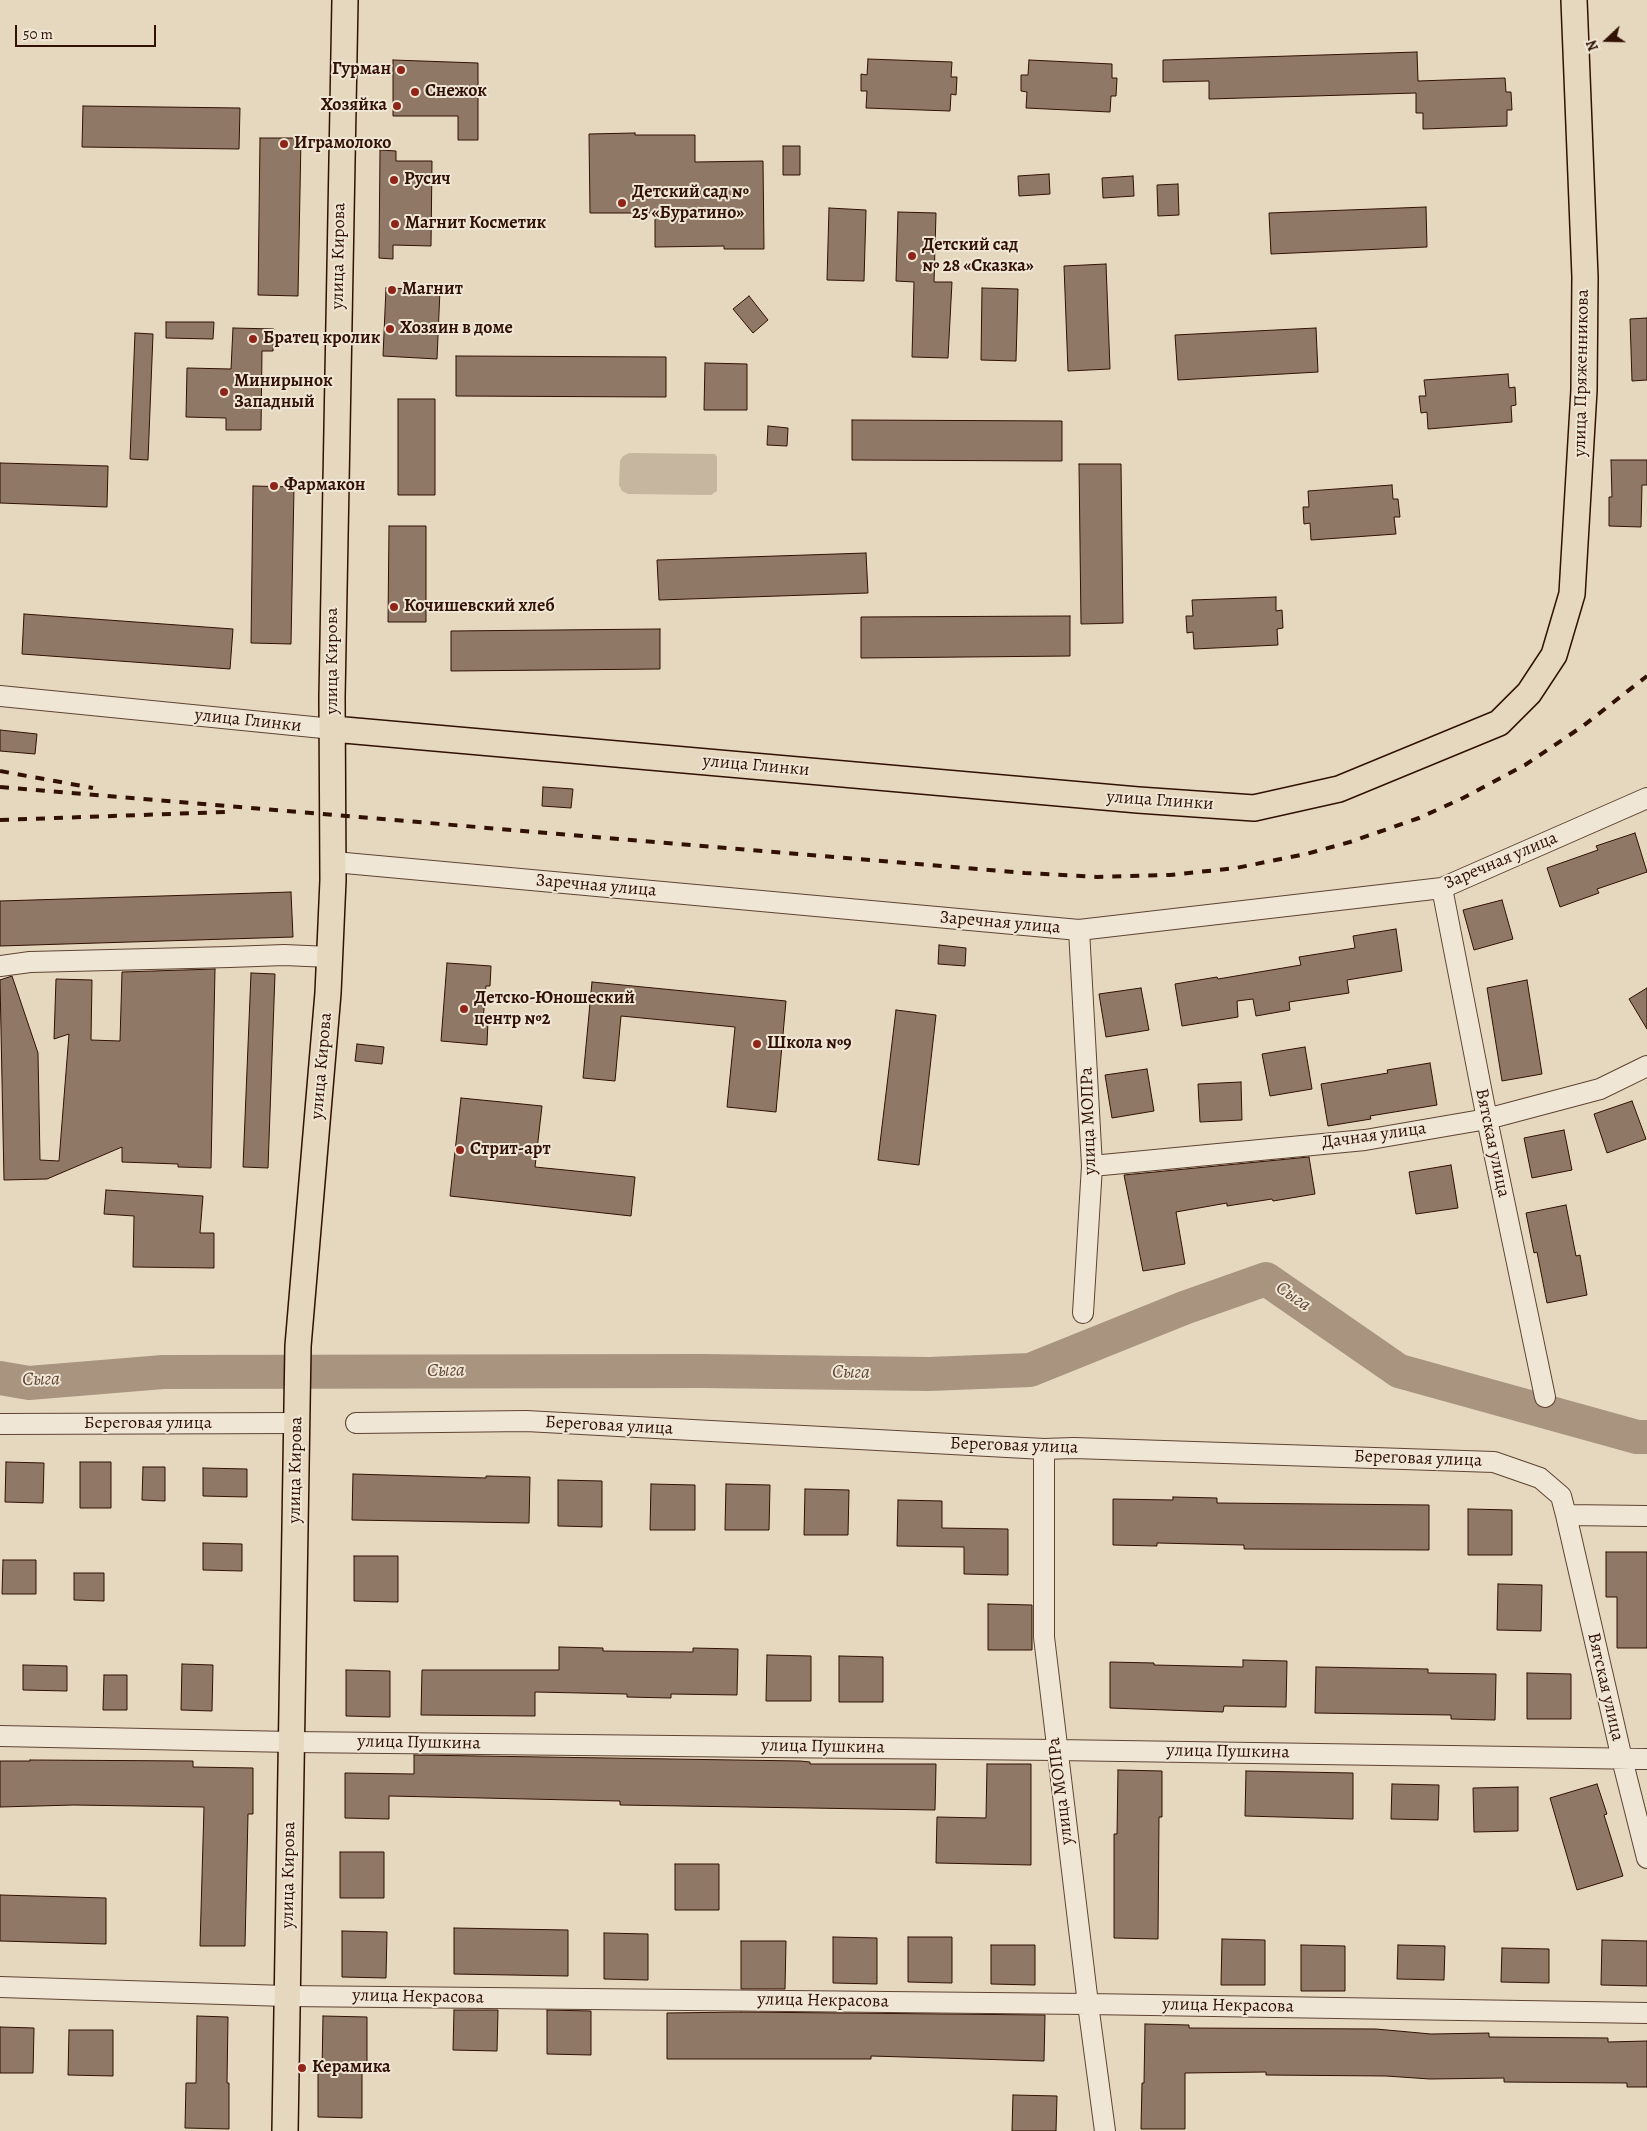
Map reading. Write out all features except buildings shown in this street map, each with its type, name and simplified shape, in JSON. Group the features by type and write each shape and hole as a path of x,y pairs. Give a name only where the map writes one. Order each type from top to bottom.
{"main road":[{"name":"улица Кирова","path":"285,2131 298,1346 330,957 334,862 332,697 337,322 345,0"},
{"name":"улица Пряженникова","path":"1499,723 1528,693 1554,654 1572,594 1584,390 1585,297 1574,0"},
{"name":"улица Глинки","path":"333,729 1138,800 1254,808 1339,789 1499,723"}],"street":[{"name":"улица Глинки","path":"0,696 333,729"},
{"name":"Заречная улица","path":"334,862 1079,930 1442,888 1647,798"},
{"name":"Вятская улица","path":"1442,888 1487,1119 1545,1398"},
{"name":"улица МОПРа","path":"1079,930 1092,1166 1084,1313"},
{"path":"0,966 30,962 211,957 330,957"},
{"name":"Дачная улица","path":"1092,1166 1365,1140 1487,1119 1600,1089 1647,1066"},
{"name":"Береговая улица","path":"356,1423 526,1421 1044,1449 1084,1448 1494,1462 1540,1478 1561,1496 1566,1515"},
{"name":"Береговая улица","path":"0,1424 296,1423"},
{"name":"улица МОПРа","path":"1044,1449 1044,1637 1056,1750 1106,2131"},
{"name":"Вятская улица","path":"1566,1515 1622,1759 1647,1858"},
{"path":"1566,1515 1647,1516"},
{"name":"улица Пушкина","path":"0,1736 292,1742 1056,1750 1647,1759"},
{"name":"улица Некрасова","path":"0,1987 286,1996 1088,2004 1647,2013"}],"shaded area":[{"path":"629,453 715,454 717,457 717,491 711,495 628,494 622,491 619,485 620,461 623,456"}],"waterway":[{"name":"Сыга","path":"0,1378 29,1383 163,1372 703,1371 929,1374 1030,1370 1184,1308 1266,1279 1399,1371 1637,1437 1647,1437"}],"railway":[{"path":"0,787 1025,873 1097,877 1170,875 1236,868 1306,854 1350,842 1419,818 1463,798 1525,765 1583,726 1647,676"},
{"path":"0,771 93,788"},
{"path":"0,820 225,812"}],"place":[{"name":"Гурман","path":"401,70"},
{"name":"Снежок","path":"415,92"},
{"name":"Хозяйка","path":"397,106"},
{"name":"Играмолоко","path":"284,144"},
{"name":"Русич","path":"394,180"},
{"name":"Детский сад № 25 «Буратино»","path":"622,203"},
{"name":"Магнит Косметик","path":"395,224"},
{"name":"Детский сад № 28 «Сказка»","path":"912,256"},
{"name":"Магнит","path":"392,290"},
{"name":"Хозяин в доме","path":"390,329"},
{"name":"Братец кролик","path":"253,339"},
{"name":"Минирынок Западный","path":"224,392"},
{"name":"Фармакон","path":"274,486"},
{"name":"Кочишевский хлеб","path":"394,607"},
{"name":"Детско-Юношеский центр №2","path":"464,1009"},
{"name":"Школа №9","path":"757,1044"},
{"name":"Стрит-арт","path":"460,1150"},
{"name":"Керамика","path":"302,2068"}]}
